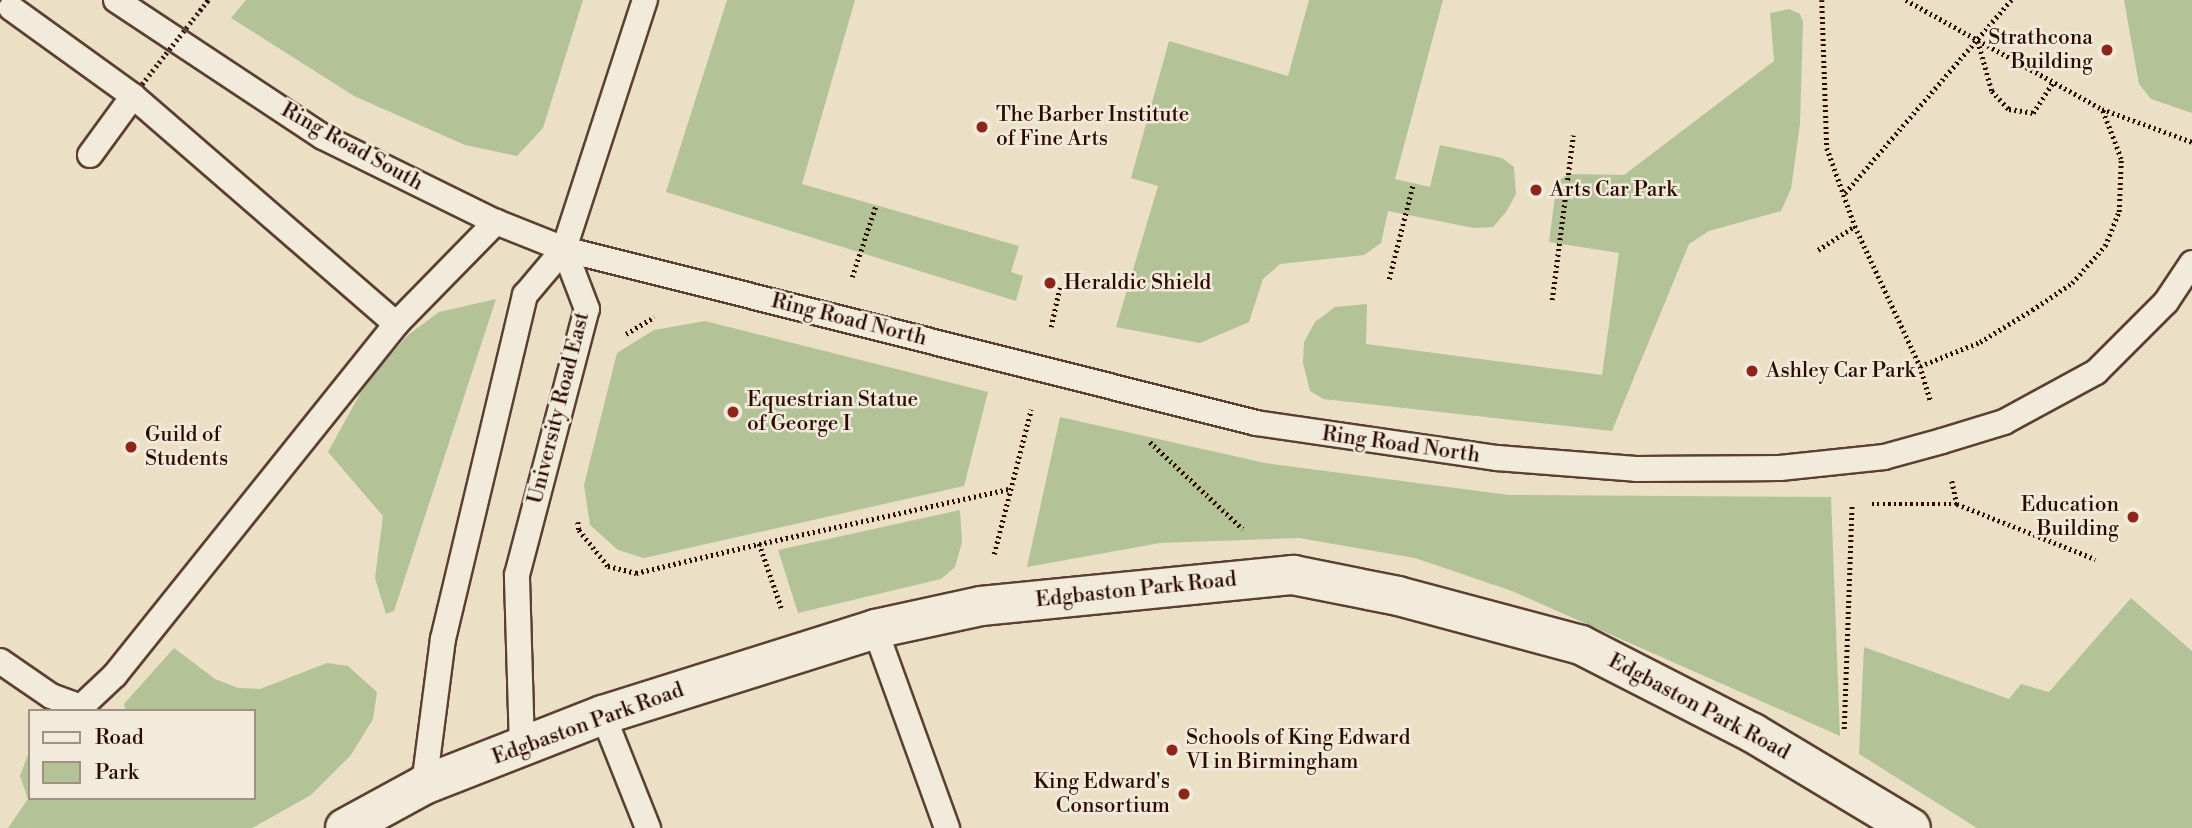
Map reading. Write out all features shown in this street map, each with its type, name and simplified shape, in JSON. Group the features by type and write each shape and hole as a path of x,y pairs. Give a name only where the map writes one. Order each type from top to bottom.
{"street":[{"name":"Edgbaston Park Road","path":"345,828 386,817 424,785 603,715 875,629 981,606 1293,575 1398,596 1581,645 1753,733 1911,828"}],"lane":[{"name":"Ring Road South","path":"116,0 323,137 496,222 564,249"},
{"path":"424,785 443,639 525,295 564,249 645,0"},
{"path":"10,8 137,90 396,324"},
{"path":"90,155 137,90"},
{"path":"0,661 51,696 81,707 116,675 396,324 496,222"},
{"name":"Ring Road North","path":"564,249 1256,423 1497,458 1636,469 1780,468 1884,457 2004,422 2096,372 2166,302 2192,263"},
{"name":"University Road East","path":"522,747 517,575 587,309 564,249"},
{"path":"875,629 947,828"},
{"path":"603,715 648,828"}],"path":[{"path":"137,90 208,0"},
{"path":"1822,0 1827,148 1855,226 1920,366 1957,504"},
{"path":"1906,0 2102,109 2192,142"},
{"path":"1845,193 2011,0"},
{"path":"1978,40 1992,91 2009,109 2033,113 2053,81"},
{"path":"1920,366 1980,342 2032,310 2072,283 2105,246 2119,212 2121,159 2102,109"},
{"path":"1552,300 1573,135"},
{"path":"1388,279 1413,184"},
{"path":"839,317 876,205"},
{"path":"1818,250 1855,226"},
{"path":"1055,310 1060,286"},
{"path":"618,339 658,315"},
{"path":"981,606 1032,404"},
{"path":"1148,440 1293,575"},
{"path":"577,519 579,530 608,566 636,573 1010,489"},
{"path":"1845,717 1851,505 1957,504 2095,559"},
{"path":"759,544 796,654"}],"green space":[{"path":"246,0 583,0 543,128 517,156 465,145 354,96 231,18"},
{"path":"727,0 855,0 802,184 1019,246 1011,272 1023,276 1016,301 666,192"},
{"path":"1309,0 1443,0 1395,179 1430,187 1440,145 1502,158 1514,167 1516,194 1506,212 1493,227 1474,228 1388,211 1381,243 1364,255 1280,264 1263,279 1249,322 1200,343 1116,327 1158,186 1131,178 1169,41 1288,76"},
{"path":"2124,0 2192,0 2192,113 2151,99 2139,84"},
{"path":"1789,9 1800,14 1803,22 1800,124 1791,189 1781,211 1709,231 1689,244 1612,431 1323,399 1310,391 1303,363 1304,342 1315,322 1335,307 1367,304 1366,344 1602,375 1619,253 1549,242 1557,181 1569,174 1624,175 1774,61 1770,13"},
{"path":"496,299 394,611 386,614 375,578 383,516 328,452 366,383 408,335 439,312"},
{"path":"705,321 988,392 964,486 644,558 618,550 590,525 584,485 617,353 654,330"},
{"path":"1060,417 1265,463 1509,495 1831,497 1840,736 1512,591 1415,558 1299,538 1160,543 1027,567"},
{"path":"960,510 962,542 955,567 941,579 798,613 778,550"},
{"path":"2131,598 2192,651 2192,828 1977,828 1859,754 1864,647 2009,699 2021,684 2049,692"},
{"path":"174,648 215,679 238,688 260,689 327,663 348,666 377,692 373,719 351,755 311,795 252,828 8,828 28,799 256,800 256,709 125,709 124,704"},
{"path":"28,754 28,799 20,776"}],"place":[{"name":"Strathcona Building","path":"2107,50"},
{"name":"The Barber Institute of Fine Arts","path":"982,127"},
{"name":"Arts Car Park","path":"1536,190"},
{"name":"Heraldic Shield","path":"1050,283"},
{"name":"Ashley Car Park","path":"1752,371"},
{"name":"Equestrian Statue of George I","path":"733,412"},
{"name":"Guild of Students","path":"131,447"},
{"name":"Education Building","path":"2133,517"},
{"name":"Schools of King Edward VI in Birmingham","path":"1172,750"},
{"name":"King Edward's Consortium","path":"1184,794"}]}
